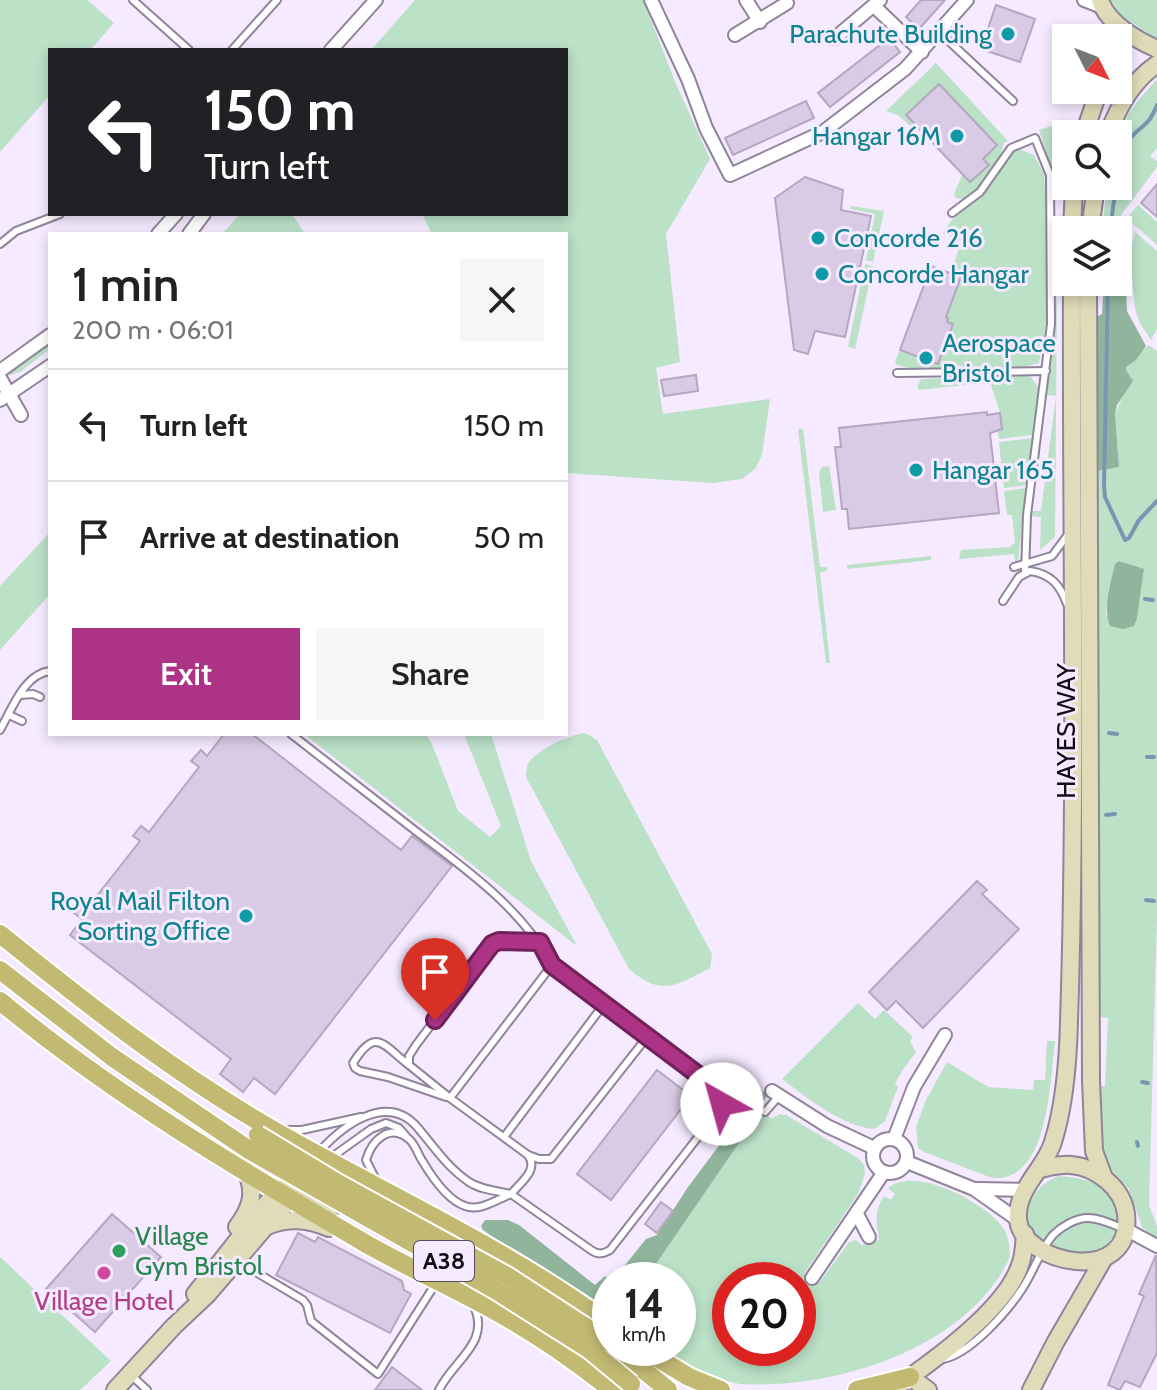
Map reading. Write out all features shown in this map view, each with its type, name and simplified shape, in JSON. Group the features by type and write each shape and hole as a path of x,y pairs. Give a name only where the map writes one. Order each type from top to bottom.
{"main road":[{"path":"0,934 259,1134 305,1176 342,1228"},
{"name":"A38","path":"0,949 73,1007 259,1134 590,1350 627,1388"},
{"name":"A38","path":"0,970 112,1057 259,1134 339,1184 507,1276 592,1331"},
{"path":"0,1001 51,1043 140,1107 238,1166 305,1176 346,1169"},
{"path":"238,1166 251,1162 265,1152 269,1138 259,1134"},
{"path":"381,1188 346,1169 329,1171 319,1180 316,1188 329,1214 342,1228 627,1388"},
{"name":"A38","path":"381,1188 441,1219 567,1293 592,1312"},
{"path":"640,1366 668,1390"},
{"path":"671,1366 721,1390"},
{"path":"857,1390 910,1377"}],"street":[{"path":"333,48 376,0"},
{"path":"746,0 760,22"},
{"path":"654,1 706,128 730,175 814,138 905,69 967,0"},
{"path":"1084,0 1101,4 1113,24"},
{"path":"735,35 787,3"},
{"path":"835,38 877,3 922,52"},
{"path":"1132,37 1157,49"},
{"path":"1114,120 1132,87 1157,64"},
{"path":"160,232 174,216"},
{"name":"HAYES WAY","path":"1024,1190 1053,1145 1063,1103 1069,1039 1074,622 1072,296"},
{"name":"HAYES WAY","path":"1088,296 1091,1081 1094,1151 1104,1178 1118,1192 1126,1210 1127,1230"},
{"path":"0,371 48,336"},
{"path":"0,378 3,397 48,367"},
{"path":"894,1139 914,1087 945,1035"},
{"path":"776,1094 827,1126 874,1148"},
{"path":"900,1141 907,1150 907,1162 897,1172 884,1172 873,1160 874,1148 879,1142 900,1141"},
{"path":"907,1162 974,1189 1022,1227 1043,1252 1085,1263 1153,1245"},
{"path":"1040,1169 1071,1165 1088,1169 1104,1178"},
{"path":"174,1326 194,1285 245,1217 253,1195 252,1184 238,1166"},
{"path":"816,1272 884,1172"},
{"path":"174,1326 267,1203 305,1176"},
{"path":"305,1176 316,1203 329,1214"},
{"path":"115,1390 207,1295 267,1226 305,1176"},
{"path":"891,1390 978,1322 1005,1292 1020,1266 1024,1190 974,1189"},
{"path":"857,1214 869,1237"},
{"path":"267,1226 292,1219 314,1222 364,1242"},
{"path":"1031,1390 1055,1343 1127,1230 1153,1245"},
{"path":"910,1377 928,1390"}],"lane":[{"path":"133,0 187,48"},
{"path":"234,48 277,0"},
{"path":"939,32 1013,101"},
{"path":"952,213 980,192 1011,148 1035,138 1050,175 1051,324 1027,515 1025,573"},
{"path":"0,244 16,231 55,216"},
{"path":"897,373 1046,371"},
{"path":"1014,567 1052,556 1063,545 1071,526"},
{"path":"1003,601 1016,580 1025,573 1039,573 1056,583 1074,622"},
{"path":"0,730 29,680 48,670"},
{"path":"20,695 40,697"},
{"path":"9,715 22,721"},
{"path":"259,1134 302,1130 385,1111 400,1113 416,1126 434,1151 470,1182 511,1194 597,1254 610,1250 722,1104 722,1095 717,1089 552,965 528,926 474,876 294,736"},
{"path":"409,1065 409,1056 416,1045 492,944 499,941 540,942"},
{"path":"450,1098 552,965"},
{"path":"504,1137 604,1004"},
{"path":"528,1155 551,1159 647,1037"},
{"path":"305,1176 371,1129 386,1123 399,1128 443,1190 464,1206 476,1207 511,1194 533,1168 533,1161 528,1155 381,1043 372,1041 365,1044 353,1063 360,1071 450,1098"},
{"path":"765,1112 776,1094"},
{"path":"305,1176 330,1139 364,1116"},
{"path":"381,1188 366,1160 370,1147 383,1134 394,1132 408,1139"},
{"path":"928,1362 950,1358 976,1340 1001,1316 1022,1289 1053,1235 1068,1223 1084,1218 1127,1230"},
{"path":"237,1261 303,1300 311,1321 378,1374 437,1281"},
{"path":"439,1390 480,1330 479,1316 470,1298"},
{"path":"131,1375 147,1390"}],"green space":[{"path":"0,0 87,0 114,23 92,48 48,48 48,97 0,152"},
{"path":"415,0 643,0 710,159 666,234 680,362 656,368 663,414 770,399 762,455 755,469 742,479 712,483 568,473 568,232 431,232 423,216 568,216 568,48 373,48"},
{"path":"1110,0 1157,0 1157,39 1122,16"},
{"path":"936,63 1008,141 1004,143 989,175 964,200 956,198 954,194 962,175 971,182 988,165 983,159 997,145 939,84 906,115 917,127 913,128 898,115 886,111"},
{"path":"1157,79 1157,148 1150,156 1157,161 1157,167 1122,216 1104,216 1105,200 1132,200 1132,120 1126,120"},
{"path":"1052,126 1052,171 1039,130"},
{"path":"1019,149 1034,155 1044,174 1046,325 1039,363 1023,367 920,371 897,365 895,362 900,350 938,364 953,325 947,322 946,317 961,277 950,273 962,241 943,234 952,220 986,190 1007,160"},
{"path":"1138,205 1157,222 1157,245 1132,223 1132,216 1129,215"},
{"path":"851,206 884,211 873,262 866,260 875,214 850,209"},
{"path":"238,216 293,216 304,232 224,232"},
{"path":"1135,232 1157,251 1157,329 1151,340 1135,309 1132,245"},
{"path":"865,264 873,266 855,349 848,347"},
{"path":"1057,296 1055,537 1040,550 1041,517 1031,516 1032,511 1041,511 1056,396 1047,395"},
{"path":"1103,296 1126,296 1127,311 1146,346 1136,360 1126,367 1133,381 1117,405 1119,467 1098,471 1098,316 1102,314"},
{"path":"48,344 48,351 20,372 9,373"},
{"path":"1149,345 1157,351 1157,917 1149,1205 1157,1226 1157,1241 1142,1227 1129,1189 1108,1167 1101,1152 1098,1086 1105,1086 1108,1018 1099,1017 1095,945 1098,471 1119,466 1115,414 1123,396 1126,366","holes":["1119,561 1144,570 1137,618 1106,615 1115,564"]},
{"path":"1031,377 1039,389 1034,435 999,439 997,430 1002,429 1000,413 990,382 919,390 917,387 921,379"},
{"path":"798,429 803,429 820,567 827,567 827,571 820,572 830,663 826,663"},
{"path":"1033,438 1027,485 1004,488 999,442"},
{"path":"829,466 836,510 823,512 819,473 822,467"},
{"path":"1026,488 1018,562 1015,562 1014,554 959,559 961,550 1011,547 1015,543 1012,515 1007,515 1004,491"},
{"path":"48,534 48,596 0,650 0,586"},
{"path":"931,556 931,560 847,569 847,565"},
{"path":"1119,561 1144,569 1137,618 1134,626 1123,629 1110,626 1107,611 1111,579 1115,564"},
{"path":"585,733 597,740 712,954 710,968 678,984 660,986 629,969 526,777 528,764 537,754 562,740"},
{"path":"307,736 427,736 458,811 490,837 501,826 465,736 492,736 531,861 577,946"},
{"path":"858,1003 875,1019 884,1010 913,1037 910,1041 916,1052 895,1084 898,1087 885,1121 874,1129 837,1117 782,1079"},
{"path":"1047,1041 1055,1041 1048,1103 1036,1147 1025,1164 1011,1175 992,1178 918,1148 916,1127 926,1100 947,1062 988,1087 1033,1090 1034,1080 1045,1080"},
{"path":"742,1075 767,1095 739,1143 657,1262 627,1262 646,1239 657,1235 688,1187 750,1104 728,1088"},
{"path":"758,1110 772,1119 779,1114 786,1115 858,1158 864,1165 865,1174 858,1194 812,1262 712,1262 712,1366 816,1366 816,1281 819,1283 849,1242 856,1240 862,1245 879,1240 877,1212 884,1196 891,1200 895,1194 888,1188 900,1182 915,1181 948,1189 980,1207 1002,1226 1010,1257 991,1289 964,1316 932,1338 896,1356 857,1370 777,1384 730,1382 692,1366 696,1366 696,1262 657,1262"},
{"path":"1059,1176 1095,1184 1106,1190 1116,1203 1116,1228 1108,1243 1099,1251 1084,1254 1065,1251 1043,1243 1034,1235 1029,1225 1029,1205 1040,1188"},
{"path":"485,1220 508,1220 519,1225 592,1283 592,1298 493,1237 481,1226"},
{"path":"0,1257 111,1361 80,1390 0,1390"}],"building":[{"path":"921,0 945,0 919,29 906,17"},
{"name":"Parachute Building","path":"996,5 1035,19 1020,62 981,49"},
{"path":"889,38 900,52 830,107 818,93"},
{"name":"Hangar 16M","path":"939,84 997,145 983,159 989,165 970,182 906,115"},
{"path":"806,101 814,118 733,155 725,138"},
{"name":"Concorde Hangar","path":"805,177 843,190 841,210 871,216 845,337 815,331 808,354 794,350 775,198"},
{"path":"1157,184 1157,217 1141,203"},
{"path":"931,266 961,277 946,317 947,322 953,324 938,364 900,350"},
{"path":"696,375 698,391 664,396 661,380"},
{"name":"Hangar 165","path":"987,412 987,415 1000,413 1002,429 990,433 999,513 849,529 847,509 842,509 835,447 841,447 839,428"},
{"name":"Royal Mail Filton Sorting Office","path":"222,736 255,736 401,850 412,836 452,866 275,1094 254,1078 243,1092 220,1074 231,1059 70,935 82,919 74,913 82,902 88,907 140,841 133,836 141,826 149,832 199,767 191,761 201,750 207,756"},
{"path":"977,881 987,890 982,894 1019,929 923,1028 896,1001 887,1010 869,992"},
{"path":"657,1070 691,1096 611,1200 577,1174"},
{"path":"661,1202 673,1211 657,1233 645,1224"},
{"name":"Village Hotel","path":"112,1214 161,1257 95,1332 46,1289"},
{"path":"298,1233 315,1242 318,1237 402,1281 404,1290 411,1294 390,1333 276,1275"},
{"path":"1156,1255 1157,1353 1140,1387 1125,1381 1120,1390 1108,1385 1144,1296 1139,1294"},
{"path":"392,1367 422,1390 375,1390"}],"waterway":[{"path":"1132,136 1149,120 1157,105"},
{"path":"1112,216 1114,200"},
{"path":"1108,296 1104,485 1105,497 1125,540 1157,501"},
{"path":"1145,599 1153,600"},
{"path":"1109,733 1117,734"},
{"path":"1147,757 1154,757"},
{"path":"1106,815 1115,814"},
{"path":"1146,900 1154,901"},
{"path":"1142,1082 1148,1083"},
{"path":"1137,1142 1138,1146"}],"place":[{"name":"Parachute Building","path":"1008,34"},
{"name":"Hangar 16M","path":"957,136"},
{"name":"Concorde 216","path":"818,238"},
{"name":"Concorde Hangar","path":"822,274"},
{"name":"Aerospace Bristol","path":"926,358"},
{"name":"Hangar 165","path":"916,470"},
{"name":"Royal Mail Filton Sorting Office","path":"246,916"},
{"name":"Village Gym Bristol","path":"119,1251"},
{"name":"Village Hotel","path":"104,1273"}],"route":[{"path":"435,1020 492,944 512,940 540,942 552,965 717,1089 722,1095 722,1104"}]}
